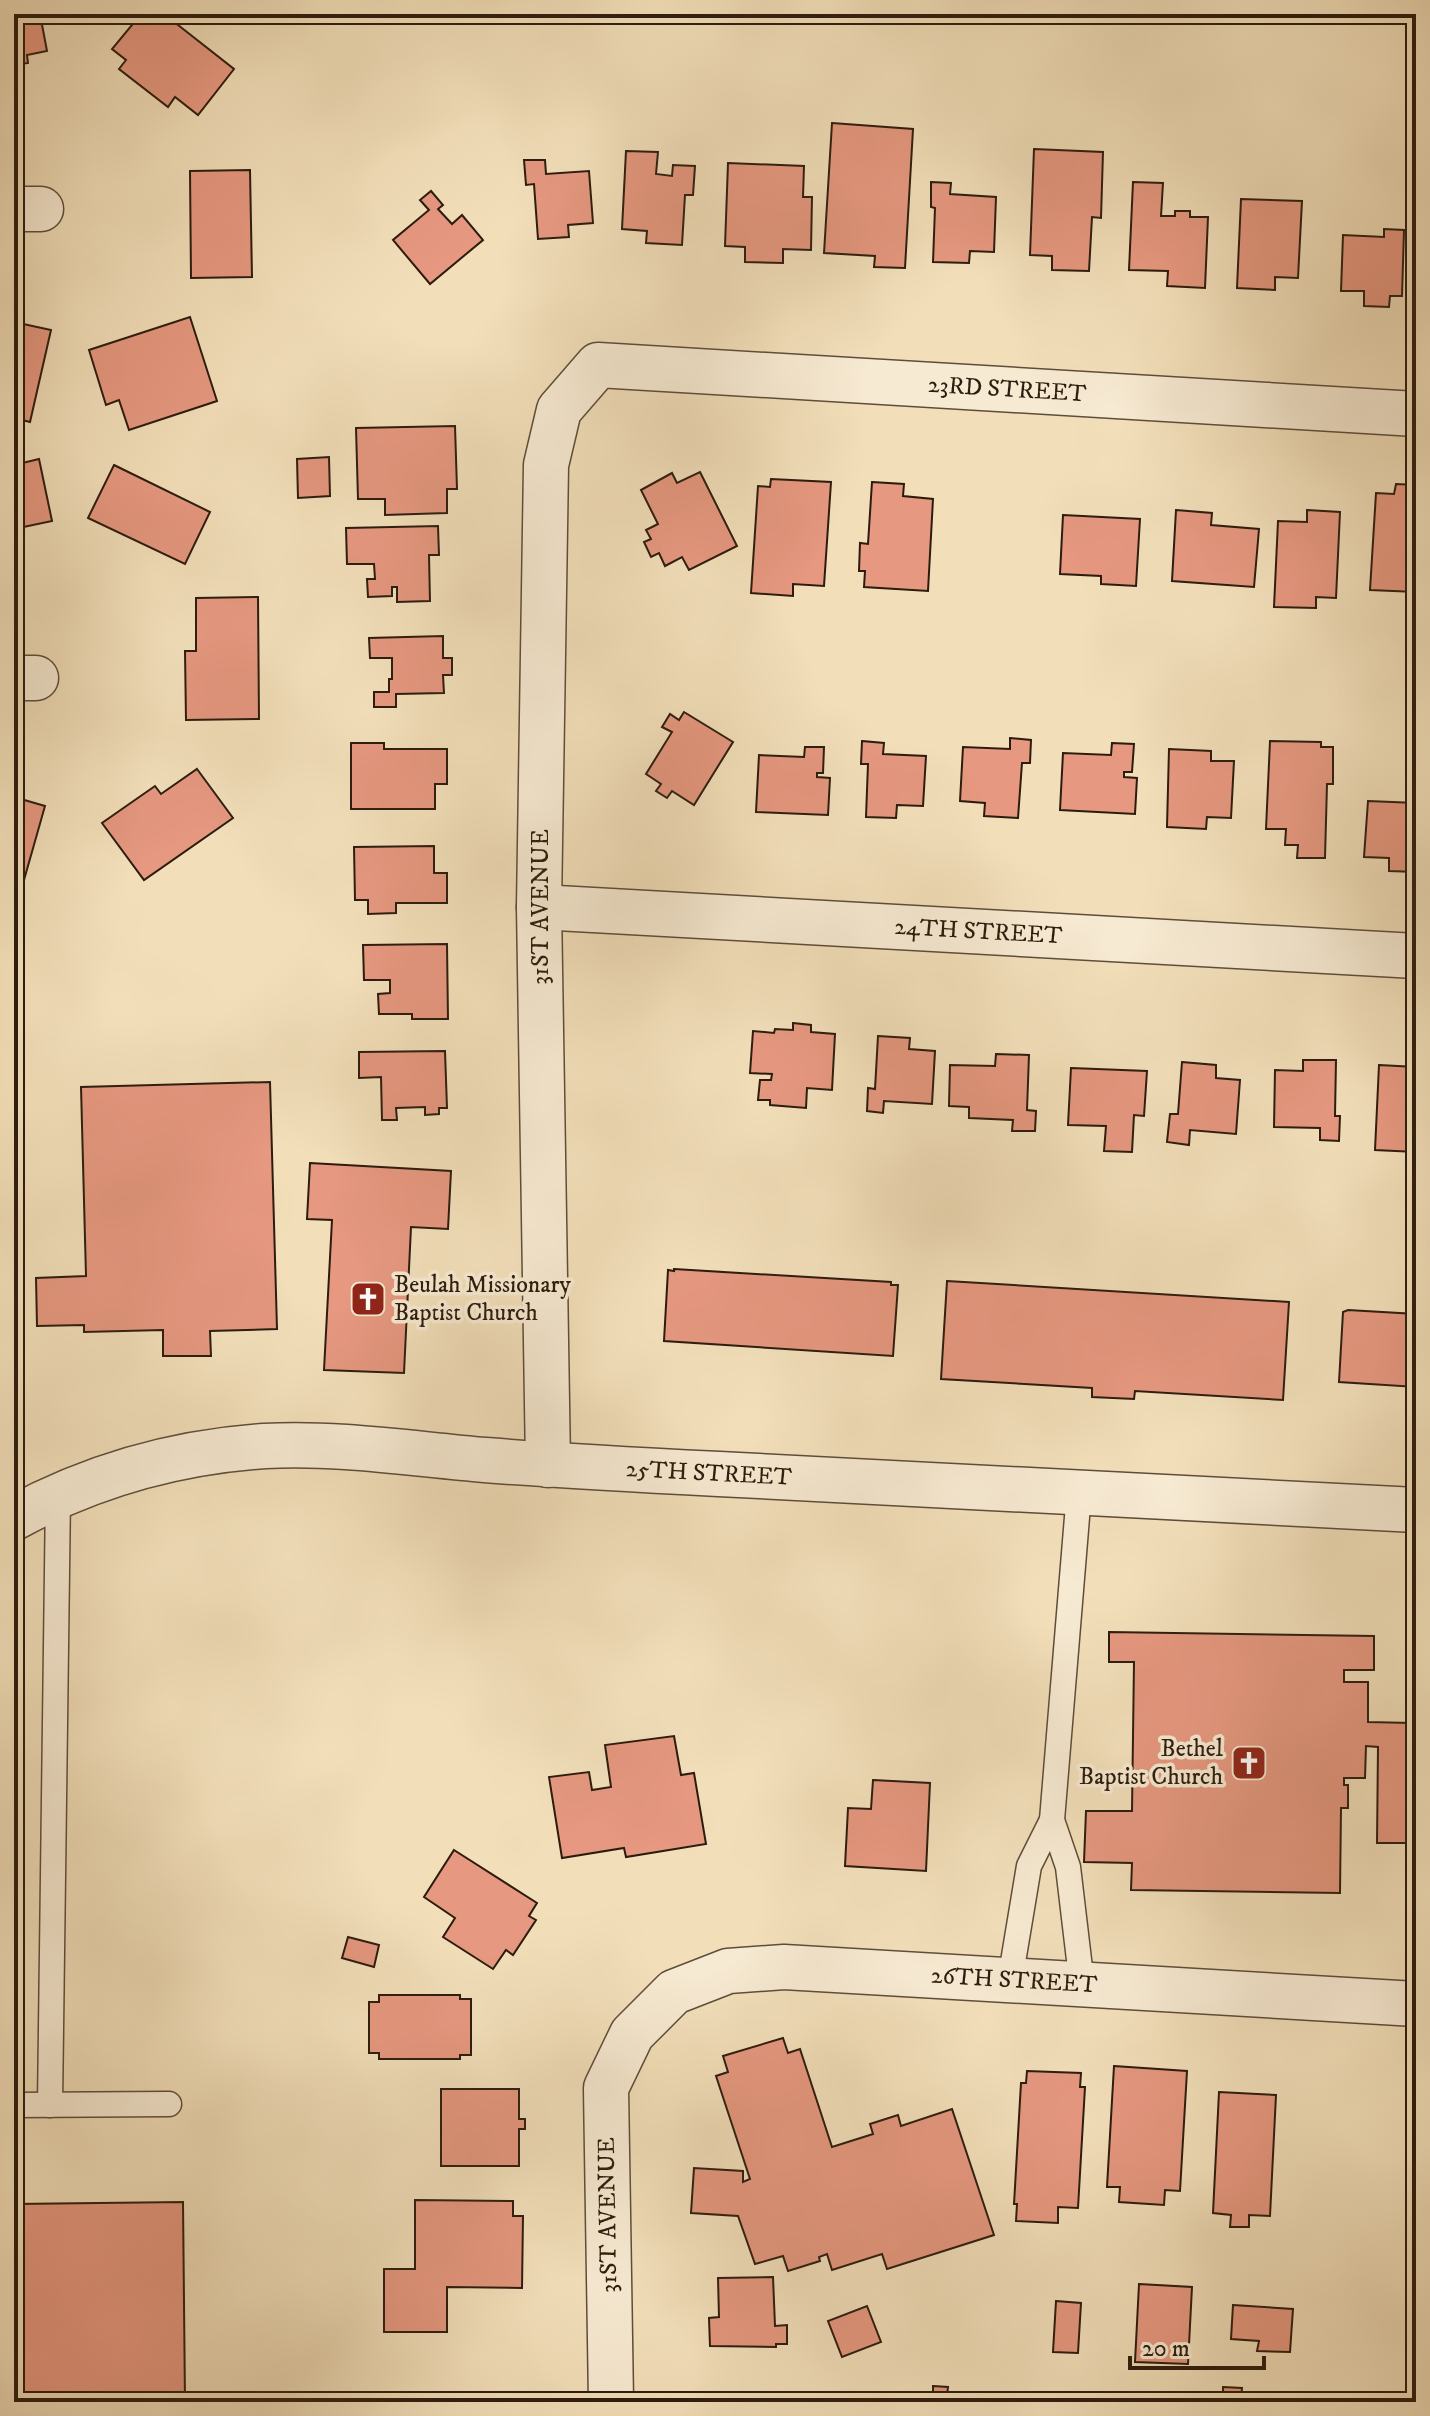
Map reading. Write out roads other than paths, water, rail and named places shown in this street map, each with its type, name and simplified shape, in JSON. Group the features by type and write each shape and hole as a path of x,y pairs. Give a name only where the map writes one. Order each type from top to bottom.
{"street":[{"name":"23RD STREET","path":"598,365 1416,414"},
{"name":"31ST AVENUE","path":"548,1465 539,907 546,465 559,410 598,365"},
{"name":"24TH STREET","path":"539,907 1416,956"},
{"name":"25TH STREET","path":"14,1518 58,1494 109,1475 214,1451 267,1446 318,1446 548,1465 1416,1510"},
{"name":"26TH STREET","path":"632,2034 674,1992 728,1971 784,1967 1416,2004"},
{"name":"31ST AVENUE","path":"611,2402 606,2088 632,2034"}],"lane":[{"path":"1010,1980 1029,1866 1052,1820 1079,1493"},
{"path":"50,2105 58,1494"},
{"path":"1052,1820 1068,1867 1082,1985"},
{"path":"14,2105 169,2104"}],"place":[{"name":"Beulah Missionary Baptist Church","path":"368,1299"},
{"name":"Bethel Baptist Church","path":"1249,1763"}]}
